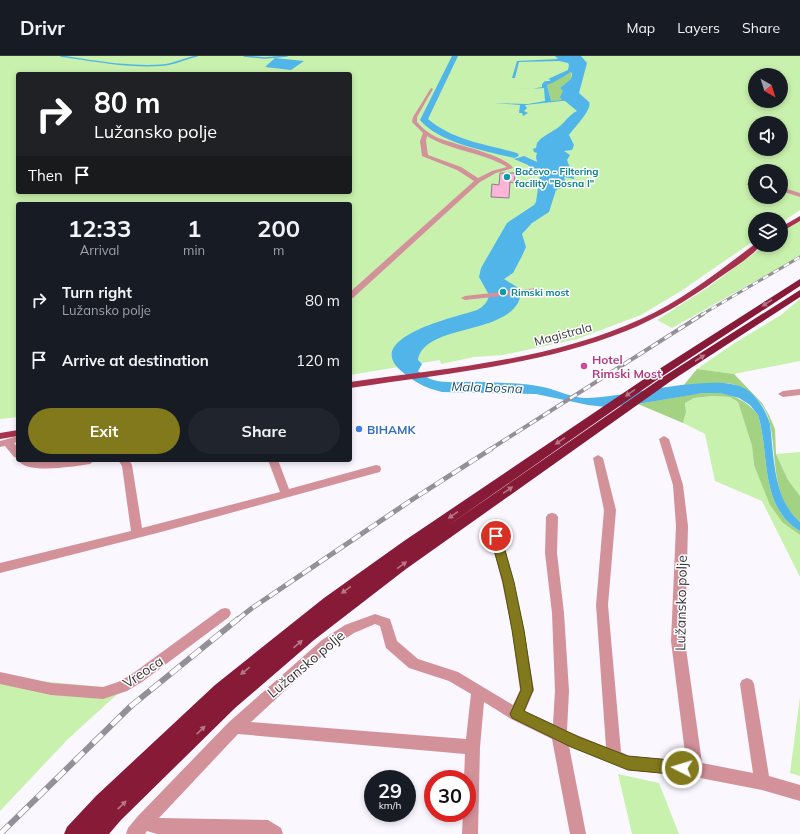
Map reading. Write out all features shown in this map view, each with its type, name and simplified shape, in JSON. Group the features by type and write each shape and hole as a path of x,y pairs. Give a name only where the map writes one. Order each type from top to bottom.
{"highway":[{"path":"74,834 103,803 221,690 329,602 409,545 657,375 800,282"},
{"path":"96,834 114,813 229,702 309,635 401,565 619,413 668,379 800,293"}],"main road":[{"path":"788,226 800,218"},
{"name":"Magistrala","path":"352,385 516,359 563,349 608,336 646,320 698,290 749,252"},
{"path":"2,441 16,434"}],"street":[{"path":"352,294 478,181 494,172 507,170 510,168 502,161 467,150 425,134 418,128 414,122 431,89"},
{"path":"425,134 423,141 424,156 449,163 472,175 478,181"},
{"path":"788,191 800,195"},
{"path":"465,298 537,290"},
{"path":"783,394 800,392"},
{"path":"2,441 16,439"},
{"name":"Lužansko polje","path":"664,439 678,484 682,526 678,641 695,769"},
{"path":"2,441 16,453"},
{"path":"598,458 610,510 602,605 614,757"},
{"path":"28,462 34,464 45,464 68,462"},
{"path":"125,462 127,465 137,534"},
{"path":"274,462 286,494"},
{"path":"0,568 137,534 376,469"},
{"path":"552,517 551,553 558,613 562,691 559,735 578,834"},
{"path":"496,536 517,623 527,690 516,714"},
{"name":"Vreoca","path":"0,678 51,689 103,692 122,687 137,678 225,613"},
{"name":"Lužansko polje","path":"134,834 181,780 234,727 326,645 350,628 375,619 384,623 392,644 402,655 414,664 453,676 516,714 559,735 628,763 695,769 762,782 800,793"},
{"path":"747,684 762,782"},
{"path":"470,834 473,747 478,690"},
{"path":"234,727 473,747"},
{"path":"144,822 150,826 258,827 268,828 275,834"}],"green space":[{"path":"0,56 800,56 800,210 788,218 788,212 748,212 748,245 681,291 641,315 577,339 503,355 474,357 441,364 440,360 352,375 352,202 16,202 16,417 0,419"},
{"path":"571,72 571,79 560,88 563,91 562,100 551,101 547,85"},
{"path":"797,221 800,222 800,256 672,328 657,320 707,288 756,252 788,252 788,228"},
{"path":"800,299 800,361 734,374 697,369 733,344 781,315"},
{"path":"697,369 734,374 762,403 775,429 776,454 788,480 800,496 800,522 784,501 780,489 770,424 761,404 745,389 732,384 714,383 683,386"},
{"path":"712,392 738,398 749,405 758,415 762,430 768,478 772,494 778,508 787,521 800,531 800,535 783,523 770,505 754,465 752,446 738,402 730,397 713,396 694,398 685,403 686,412 683,423 638,404"},
{"path":"713,396 730,397 738,402 752,446 754,465 783,523 800,535 800,577 762,501 715,481 705,434 683,423 686,412 685,402 694,398"},
{"path":"800,452 800,496 788,480 776,454"},
{"path":"0,677 123,689 68,739 0,811"},
{"path":"800,697 800,776 790,773"},
{"path":"618,774 659,783 679,834 632,834"}],"water":[{"path":"555,56 581,56 587,63 579,93 589,102 588,109 569,135 574,145 572,150 564,151 570,155 567,160 574,179 564,177 566,183 564,187 556,190 549,212 532,223 522,234 526,247 513,273 504,279 517,287 521,294 515,308 503,317 487,324 436,340 424,348 418,360 422,364 418,371 432,380 448,382 513,383 548,388 576,397 587,398 604,397 693,384 732,384 746,389 758,400 764,409 770,424 776,476 784,501 800,522 800,531 787,521 778,508 772,494 768,478 762,430 758,415 750,405 739,398 720,393 703,393 638,404 606,407 588,405 536,394 442,392 419,384 409,377 399,369 392,357 394,347 404,337 419,329 477,310 486,302 489,295 479,277 481,268 507,223 534,205 536,202 540,174 534,173 528,165 514,159 524,156 537,162 537,153 534,152 533,149 536,148 537,143 577,111 565,101 562,101 525,105 527,108 524,111 528,113 523,116 522,113 519,113 520,105 494,103 528,104 545,101 544,88 532,89 542,87 542,84 545,81 551,80 548,79 568,70 568,63 559,61 519,62 515,78 512,78 517,61 558,59","holes":["571,72 571,79 560,88 563,91 560,97 562,100 551,101 547,85"]},
{"path":"275,58 304,61 291,70 265,67"}],"building":[{"path":"500,173 515,173 514,183 510,182 509,198 491,197 492,184 499,185"}],"waterway":[{"path":"61,56 112,64 138,66 168,64 197,56"},
{"path":"244,56 265,58 287,56"},
{"name":"Mala Bosna","path":"440,88 455,56"},
{"name":"Mala Bosna","path":"439,90 424,120 434,128 455,139 514,155"}],"railway":[{"path":"701,315 800,257"},
{"path":"489,450 703,314"},
{"path":"237,620 252,608 410,501 491,449"},
{"path":"0,834 131,706 238,619"}],"place":[{"name":"Bačevo - Filtering facility \"Bosna I\"","path":"507,177"},
{"name":"Rimski most","path":"503,292"},
{"name":"Hotel Rimski Most","path":"584,366"},
{"name":"BIHAMK","path":"359,429"}],"route":[{"path":"496,536 508,582 518,630 527,690 516,714 575,742 628,763 682,768"}]}
